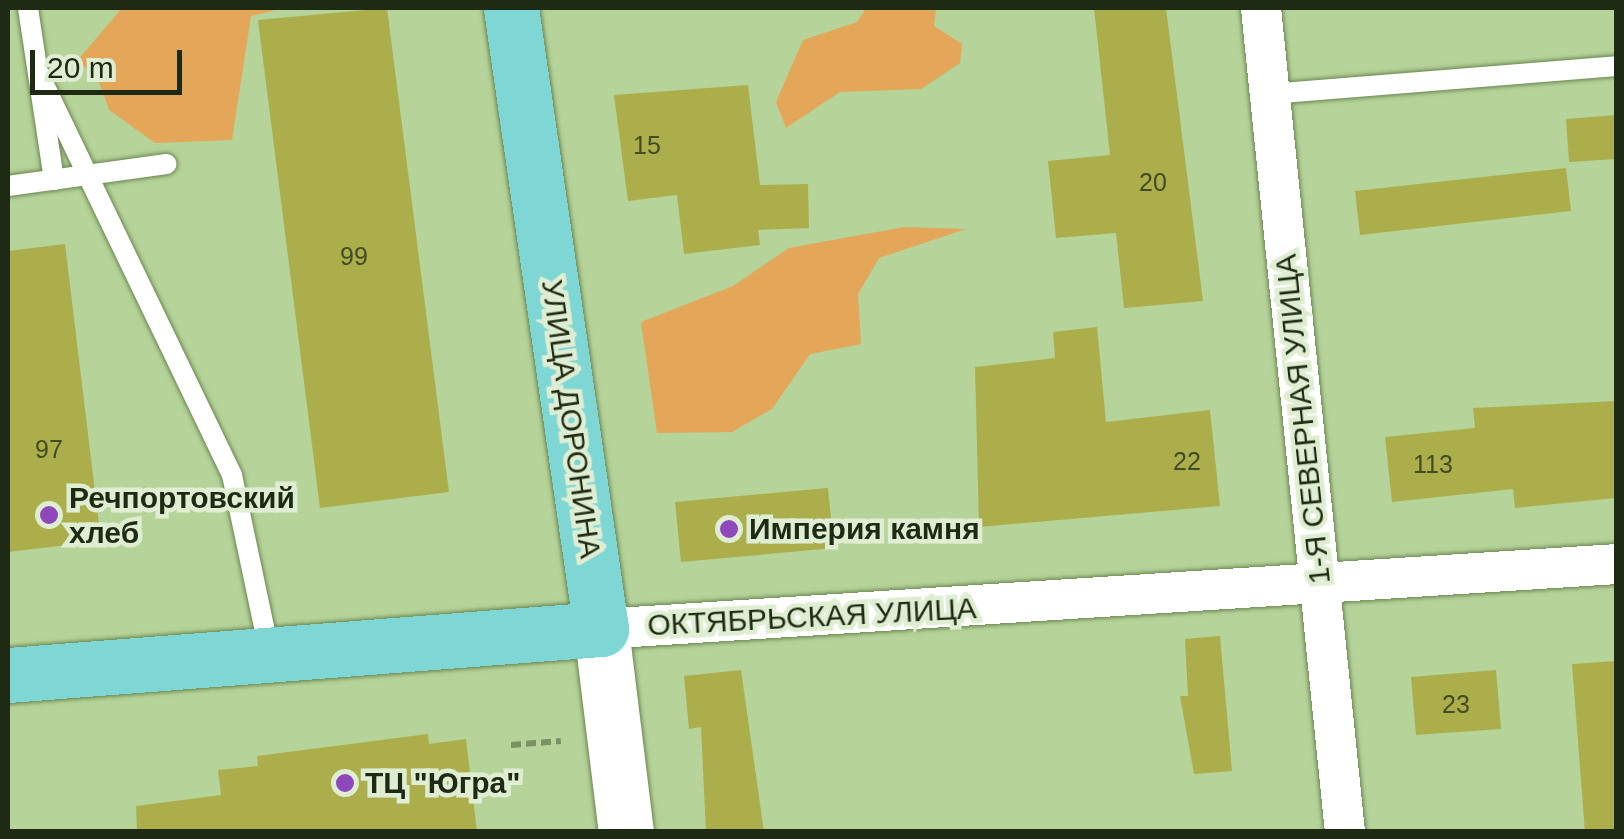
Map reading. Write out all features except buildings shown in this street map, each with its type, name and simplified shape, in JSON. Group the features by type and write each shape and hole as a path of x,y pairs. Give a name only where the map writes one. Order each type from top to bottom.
{"main road":[{"name":"УЛИЦА ДОРОНИНА","path":"511,8 601,628 626,832"},
{"name":"ОКТЯБРЬСКАЯ УЛИЦА","path":"8,675 601,628"}],"street":[{"name":"1-Я СЕВЕРНАЯ УЛИЦА","path":"1261,8 1345,832"},
{"name":"ОКТЯБРЬСКАЯ УЛИЦА","path":"601,628 1320,587 1616,564"}],"lane":[{"path":"28,8 54,180"},
{"path":"1270,94 1616,66"},
{"path":"38,72 232,475 269,653"},
{"path":"8,186 166,164"}],"path":[{"path":"512,745 576,740"}],"shaded area":[{"path":"122,8 284,8 251,16 232,140 155,143 109,110 97,76 77,61"},
{"path":"866,8 936,8 934,26 962,44 960,63 921,89 840,92 786,128 776,102 803,40 857,22"},
{"path":"904,227 966,229 879,258 858,294 861,344 810,354 772,409 732,432 657,433 641,322 733,286 789,248"}],"place":[{"name":"Речпортовский хлеб","path":"49,515"},
{"name":"Империя камня","path":"729,529"},
{"name":"ТЦ \"Югра\"","path":"345,783"}]}
